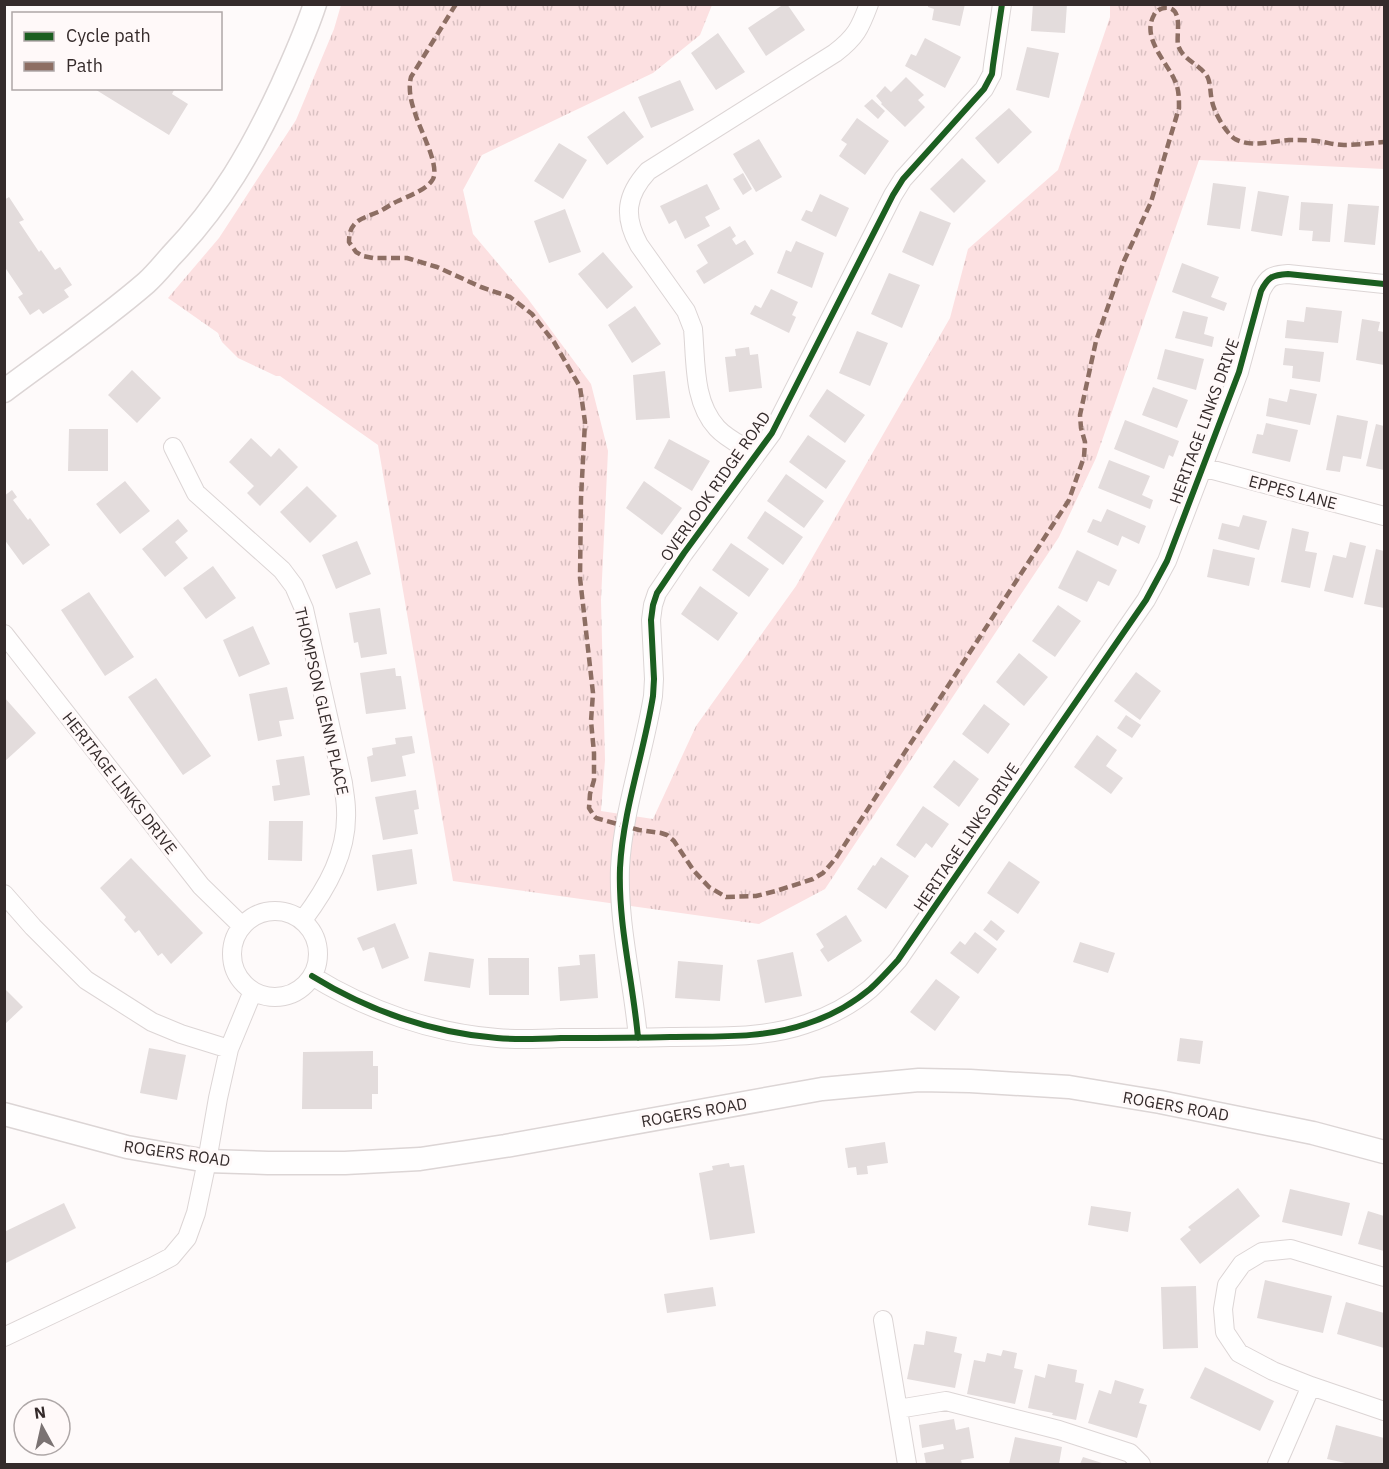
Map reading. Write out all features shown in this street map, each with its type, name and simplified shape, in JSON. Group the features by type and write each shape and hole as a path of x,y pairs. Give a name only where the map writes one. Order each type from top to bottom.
{"main road":[{"path":"4,391 98,323 147,281 196,229 241,166 293,61 315,4"},
{"name":"ROGERS ROAD","path":"4,1114 127,1147 207,1161 334,1163 420,1159 822,1089 919,1080 980,1081 1069,1087 1160,1102 1312,1132 1384,1152"}],"street":[{"name":"OVERLOOK RIDGE ROAD","path":"755,454 716,428 705,411 699,394 691,320 639,245 630,225 628,213 630,201 639,180 648,171 847,44 860,28 869,4"},
{"name":"OVERLOOK RIDGE ROAD","path":"638,1038 622,915 620,870 622,843 654,687 651,613 655,599 662,585 772,433 903,179 989,81 1002,4"},
{"name":"HERITAGE LINKS DRIVE","path":"312,976 338,992 407,1020 452,1032 497,1038 753,1035 787,1030 807,1024 842,1008 869,990 898,960 1146,600 1167,561 1242,363 1261,291 1269,277 1288,274 1384,284"},
{"name":"THOMPSON GLENN PLACE","path":"173,447 196,493 282,570 294,586 304,609 346,810 345,837 338,862 318,899 303,920"},
{"name":"EPPES LANE","path":"1202,467 1384,516"},
{"name":"HERITAGE LINKS DRIVE","path":"4,634 201,886 242,926"},
{"path":"4,894 86,980 152,1022 181,1034 229,1048"},
{"path":"278,911 303,920 315,937 318,957 312,976 303,987 292,994 279,997 265,996 253,991 243,983 232,961 232,948 242,926 252,917 265,912 278,911"},
{"path":"4,1337 171,1257 187,1238 196,1213 229,1048 253,991"},
{"path":"1384,1277 1291,1249 1263,1252 1242,1264 1232,1278 1227,1286 1223,1309 1225,1332 1239,1353 1273,1371 1384,1411"},
{"path":"883,1320 907,1464"},
{"path":"1277,1464 1311,1386"},
{"path":"898,1409 946,1401 1059,1430 1130,1453 1141,1464"}],"green space":[{"path":"341,5 712,5 700,35 653,73 482,155 463,190 473,234 528,299 591,384 608,451 601,600 605,760 601,811 653,819 696,726 796,586 950,318 968,249 1058,170 1110,17 1110,5 1384,5 1384,169 1199,160 1096,458 1059,537 825,889 759,924 453,881 378,445 280,376 238,358 222,342 218,333 168,298 219,238 296,120 334,29"}],"building":[{"path":"787,4 805,30 766,56 748,28"},
{"path":"928,4 965,4 960,26 932,20 934,9 928,7"},
{"path":"1033,4 1067,4 1065,33 1031,31"},
{"path":"718,33 745,72 716,90 691,53"},
{"path":"925,38 961,57 945,88 905,66 911,54 916,56"},
{"path":"1027,47 1059,53 1049,98 1016,90"},
{"path":"906,77 924,95 918,100 925,107 905,127 881,104 876,96 885,86 891,92"},
{"path":"680,80 694,110 651,128 638,97"},
{"path":"96,90 174,90 172,94 188,104 169,135"},
{"path":"872,99 885,111 878,119 864,106"},
{"path":"1009,108 1032,132 998,164 975,138"},
{"path":"624,111 644,137 607,165 587,137"},
{"path":"857,118 889,141 865,175 839,156 847,144 841,140"},
{"path":"759,139 782,177 756,192 733,154"},
{"path":"559,143 587,160 563,199 534,181"},
{"path":"962,158 986,181 954,213 930,189"},
{"path":"743,173 752,189 743,195 733,179"},
{"path":"1213,183 1246,187 1240,229 1207,225"},
{"path":"707,184 720,209 705,217 710,226 685,239 676,220 669,224 660,206"},
{"path":"1258,191 1289,196 1282,236 1251,231"},
{"path":"820,194 849,208 836,237 801,220 806,210 812,212"},
{"path":"9,197 24,220 19,222 39,252 41,250 55,270 60,267 72,285 64,290 69,297 43,314 39,309 30,315 18,297 23,294 4,266 4,200"},
{"path":"1301,202 1333,204 1330,242 1312,241 1313,231 1299,230"},
{"path":"1348,204 1379,206 1375,245 1344,242"},
{"path":"565,209 581,252 549,263 534,221"},
{"path":"920,211 951,223 933,266 902,252"},
{"path":"730,226 736,236 732,239 736,245 745,240 754,254 704,284 696,271 708,263 697,245"},
{"path":"796,241 824,253 812,288 777,273 786,250 791,252"},
{"path":"603,252 633,287 607,309 578,274"},
{"path":"1182,263 1219,277 1211,297 1227,303 1224,311 1172,292"},
{"path":"889,273 920,285 902,328 871,314"},
{"path":"771,289 798,302 792,315 796,317 789,333 750,314 755,305 761,308"},
{"path":"635,306 661,344 632,363 608,325"},
{"path":"1306,307 1342,311 1338,343 1285,338 1287,320 1304,322"},
{"path":"1183,311 1208,317 1204,334 1214,337 1212,347 1175,338"},
{"path":"1362,319 1380,322 1378,331 1384,332 1384,365 1356,360"},
{"path":"857,331 888,343 870,386 839,373"},
{"path":"749,347 750,355 758,354 762,388 729,392 725,357 736,356 735,349"},
{"path":"1285,348 1324,352 1320,382 1292,378 1293,366 1283,365"},
{"path":"1165,349 1204,359 1196,390 1157,379"},
{"path":"132,370 161,398 137,423 108,395"},
{"path":"665,371 670,418 636,420 633,375"},
{"path":"1153,387 1188,400 1177,428 1142,415"},
{"path":"827,389 865,415 845,443 809,416"},
{"path":"1290,389 1317,394 1310,425 1266,416 1269,398 1287,402"},
{"path":"1337,415 1368,421 1361,459 1343,456 1340,472 1326,470"},
{"path":"1125,420 1179,441 1173,457 1169,455 1164,469 1114,449"},
{"path":"1266,423 1298,430 1290,462 1252,453 1257,434 1263,435"},
{"path":"1376,424 1384,426 1384,470 1366,466"},
{"path":"69,429 108,429 108,471 68,471"},
{"path":"808,435 846,461 826,489 789,462"},
{"path":"251,438 271,457 279,448 298,467 260,506 247,493 254,486 229,462"},
{"path":"669,439 710,461 692,491 654,468"},
{"path":"1109,460 1150,476 1142,495 1153,500 1150,509 1098,488"},
{"path":"786,474 824,501 804,528 767,501"},
{"path":"125,481 150,511 120,534 96,504"},
{"path":"644,481 682,508 662,535 626,508"},
{"path":"307,486 337,516 310,543 280,512"},
{"path":"12,490 17,497 13,500 50,545 23,565 4,539 4,496"},
{"path":"1107,509 1146,526 1139,544 1122,536 1118,546 1087,532 1093,519 1101,522"},
{"path":"765,511 803,537 783,565 747,538"},
{"path":"1243,515 1267,521 1259,550 1218,539 1222,523 1239,527"},
{"path":"178,519 188,531 175,542 188,558 165,577 142,549"},
{"path":"1292,528 1309,532 1305,551 1317,553 1310,588 1281,582"},
{"path":"357,541 371,574 336,589 322,555"},
{"path":"1350,542 1366,546 1353,598 1324,591 1333,555 1346,558"},
{"path":"731,543 769,569 749,597 712,570"},
{"path":"1213,549 1255,558 1249,586 1207,577"},
{"path":"1376,549 1384,551 1384,608 1364,604"},
{"path":"1077,550 1117,570 1109,586 1098,581 1087,602 1058,588"},
{"path":"213,566 236,598 206,619 183,588"},
{"path":"700,586 738,613 718,641 681,614"},
{"path":"89,592 134,657 105,676 61,610"},
{"path":"1058,605 1081,621 1055,657 1032,641"},
{"path":"380,608 387,654 361,658 358,642 354,643 349,613"},
{"path":"253,626 270,664 239,677 223,640"},
{"path":"1019,653 1048,677 1024,706 996,682"},
{"path":"395,668 396,676 401,676 406,709 366,714 360,673"},
{"path":"1136,672 1161,691 1140,720 1114,701"},
{"path":"156,678 211,756 183,775 128,697"},
{"path":"287,687 294,719 279,721 282,736 258,741 249,694"},
{"path":"4,697 36,733 4,762"},
{"path":"984,704 1010,724 988,754 962,734"},
{"path":"1126,715 1141,725 1132,738 1117,728"},
{"path":"1097,735 1117,750 1106,766 1123,778 1111,794 1074,767"},
{"path":"412,736 415,753 402,756 406,776 371,782 367,757 373,755 372,748 396,744 395,738"},
{"path":"304,756 310,795 274,801 272,786 280,785 276,760"},
{"path":"954,760 979,779 959,807 933,787"},
{"path":"416,790 419,809 414,810 418,834 383,840 375,797"},
{"path":"923,806 949,824 932,848 926,843 915,858 896,845"},
{"path":"269,821 303,821 302,861 268,860"},
{"path":"412,849 417,884 377,891 372,855"},
{"path":"881,857 909,876 886,909 857,889"},
{"path":"131,858 203,933 171,964 162,953 158,956 139,930 135,933 124,920 126,917 100,888"},
{"path":"1009,861 1040,882 1018,914 987,893"},
{"path":"846,915 862,941 828,962 820,950 824,947 816,934"},
{"path":"991,920 1005,931 997,941 983,930"},
{"path":"395,923 409,958 382,969 374,947 363,951 357,938"},
{"path":"975,932 997,949 978,974 950,953 960,941 965,945"},
{"path":"1080,942 1115,953 1108,973 1073,962"},
{"path":"429,952 474,959 470,988 424,981"},
{"path":"793,952 802,996 765,1003 757,960"},
{"path":"595,954 598,998 560,1001 558,967 580,965 579,955"},
{"path":"488,958 529,958 529,995 489,995"},
{"path":"678,961 723,965 720,1001 675,998"},
{"path":"936,979 960,997 935,1031 910,1012"},
{"path":"4,988 23,1007 4,1025"},
{"path":"1180,1038 1203,1041 1200,1064 1177,1061"},
{"path":"149,1048 186,1055 177,1100 140,1093"},
{"path":"373,1051 373,1066 378,1066 378,1094 372,1094 372,1109 302,1109 303,1052"},
{"path":"885,1142 888,1163 867,1166 868,1174 857,1175 856,1167 848,1168 845,1148"},
{"path":"729,1163 730,1167 744,1165 755,1233 710,1240 699,1173 713,1170 712,1166"},
{"path":"1238,1188 1260,1216 1200,1264 1180,1239 1191,1230 1188,1227"},
{"path":"1290,1189 1350,1203 1342,1236 1282,1222"},
{"path":"64,1203 76,1228 4,1264 4,1232"},
{"path":"1091,1206 1131,1212 1128,1232 1088,1225"},
{"path":"1368,1211 1384,1216 1384,1251 1358,1244"},
{"path":"1265,1280 1332,1296 1323,1333 1257,1318"},
{"path":"1196,1286 1198,1348 1163,1349 1161,1287"},
{"path":"713,1287 716,1306 667,1313 664,1294"},
{"path":"1346,1302 1384,1313 1384,1348 1337,1334"},
{"path":"926,1331 957,1337 954,1352 962,1354 955,1388 907,1379 914,1344 924,1345"},
{"path":"1003,1350 1017,1353 1014,1368 1023,1370 1015,1404 967,1394 974,1360 985,1362 987,1353 1001,1356"},
{"path":"1048,1364 1077,1370 1075,1382 1084,1384 1076,1420 1028,1408 1035,1375 1045,1378"},
{"path":"1205,1367 1274,1401 1260,1431 1190,1398"},
{"path":"1115,1380 1144,1389 1139,1403 1147,1405 1137,1438 1088,1423 1099,1390 1111,1394"},
{"path":"954,1419 956,1430 969,1427 974,1458 961,1460 962,1464 926,1464 924,1453 944,1449 943,1444 922,1448 919,1425"},
{"path":"1336,1425 1384,1438 1384,1464 1350,1464 1327,1459"},
{"path":"1015,1437 1062,1447 1059,1464 1009,1464"},
{"path":"1083,1457 1105,1464 1080,1464"}],"marked path":[{"path":"456,4 410,82 412,104 434,165 433,179 417,192 358,221 351,229 349,242 356,252 363,256 407,258 437,267 510,297 532,314 554,342 580,387 585,422 580,578 593,693 591,721 594,780 589,808 596,818 667,835 709,887 726,897 756,896 813,879 823,873 836,858 1069,500 1084,457 1085,442 1080,415 1096,341 1124,261 1151,202 1179,108 1176,84 1153,41 1151,24 1155,13 1160,9 1169,8 1176,14 1180,50 1205,73 1210,84 1215,111 1224,127 1235,139 1255,144 1289,140 1337,145 1384,142"}],"cycle path":[{"path":"638,1038 623,932 620,868 629,803 653,696 651,620 657,593 772,433 903,179 984,89 992,74 1002,4"},
{"path":"312,976 355,999 401,1018 448,1031 513,1039 756,1034 806,1024 831,1014 855,1000 874,986 898,960 1146,600 1167,561 1239,372 1261,291 1266,283 1274,276 1288,274 1384,284"}]}
